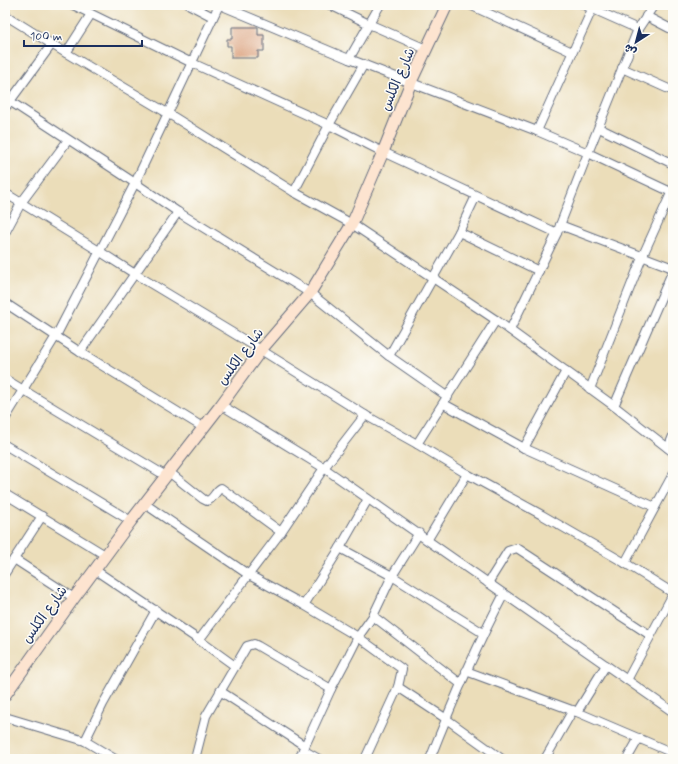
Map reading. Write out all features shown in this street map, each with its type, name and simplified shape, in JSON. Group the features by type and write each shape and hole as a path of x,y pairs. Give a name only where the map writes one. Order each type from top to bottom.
{"street":[{"path":"73,5 192,63 329,125 383,152 557,233"},
{"path":"190,5 213,17"},
{"path":"5,419 56,336 135,183 220,5 350,59 537,132 672,191 643,255 590,389"},
{"path":"330,5 426,49"},
{"path":"350,59 380,5"},
{"name":"شارع الكلس","path":"5,695 105,555 204,428 261,350 310,292 352,224 411,82 447,5"},
{"path":"470,5 572,52"},
{"path":"510,330 557,233 638,29 654,5"},
{"path":"537,132 572,52 590,6 638,29"},
{"path":"66,53 91,14"},
{"path":"5,15 294,192 352,224 496,320 614,406 670,450 673,436"},
{"path":"646,16 673,30"},
{"path":"52,44 7,103 68,140 178,212 310,292 446,400 524,448 655,507"},
{"path":"294,192 329,125 364,64"},
{"path":"622,68 673,91"},
{"path":"599,128 673,164"},
{"path":"5,233 21,203 68,140"},
{"path":"5,193 365,415 625,563 673,594 627,680"},
{"path":"389,356 459,232 476,196"},
{"path":"80,352 178,212"},
{"path":"560,225 643,255 673,269 614,406"},
{"path":"459,232 539,271"},
{"path":"5,302 80,352 204,428"},
{"path":"417,444 496,320"},
{"path":"524,448 566,371"},
{"path":"5,379 167,474 203,500 211,500 218,489 221,488 281,532"},
{"path":"221,405 324,468 428,539 488,583 673,712"},
{"path":"199,640 281,532 324,468 365,415"},
{"path":"5,445 131,521"},
{"path":"428,539 467,474"},
{"path":"625,563 673,474"},
{"path":"5,494 105,555"},
{"path":"304,605 340,548 368,499"},
{"path":"145,504 249,575 358,637 402,670 398,687 365,759"},
{"path":"5,573 42,516"},
{"path":"299,759 331,689 358,637 373,616 392,576 419,533"},
{"path":"340,548 392,576 484,633"},
{"path":"488,583 508,551 517,548 650,635"},
{"path":"14,559 74,598"},
{"path":"95,570 156,610 236,666"},
{"path":"430,759 445,718 460,684 504,594"},
{"path":"85,741 103,704 156,610"},
{"path":"373,616 460,684"},
{"path":"196,759 206,716 247,646 254,644 331,689"},
{"path":"545,759 606,665"},
{"path":"466,671 575,711 673,753"},
{"path":"398,687 445,718 502,759"},
{"path":"220,691 319,759"},
{"path":"5,717 85,741 115,759"},
{"path":"627,759 639,738"}],"building":[{"path":"232,27 258,27 258,35 264,35 264,51 258,51 258,58 231,58 231,46 227,46 227,39 232,39"}]}
